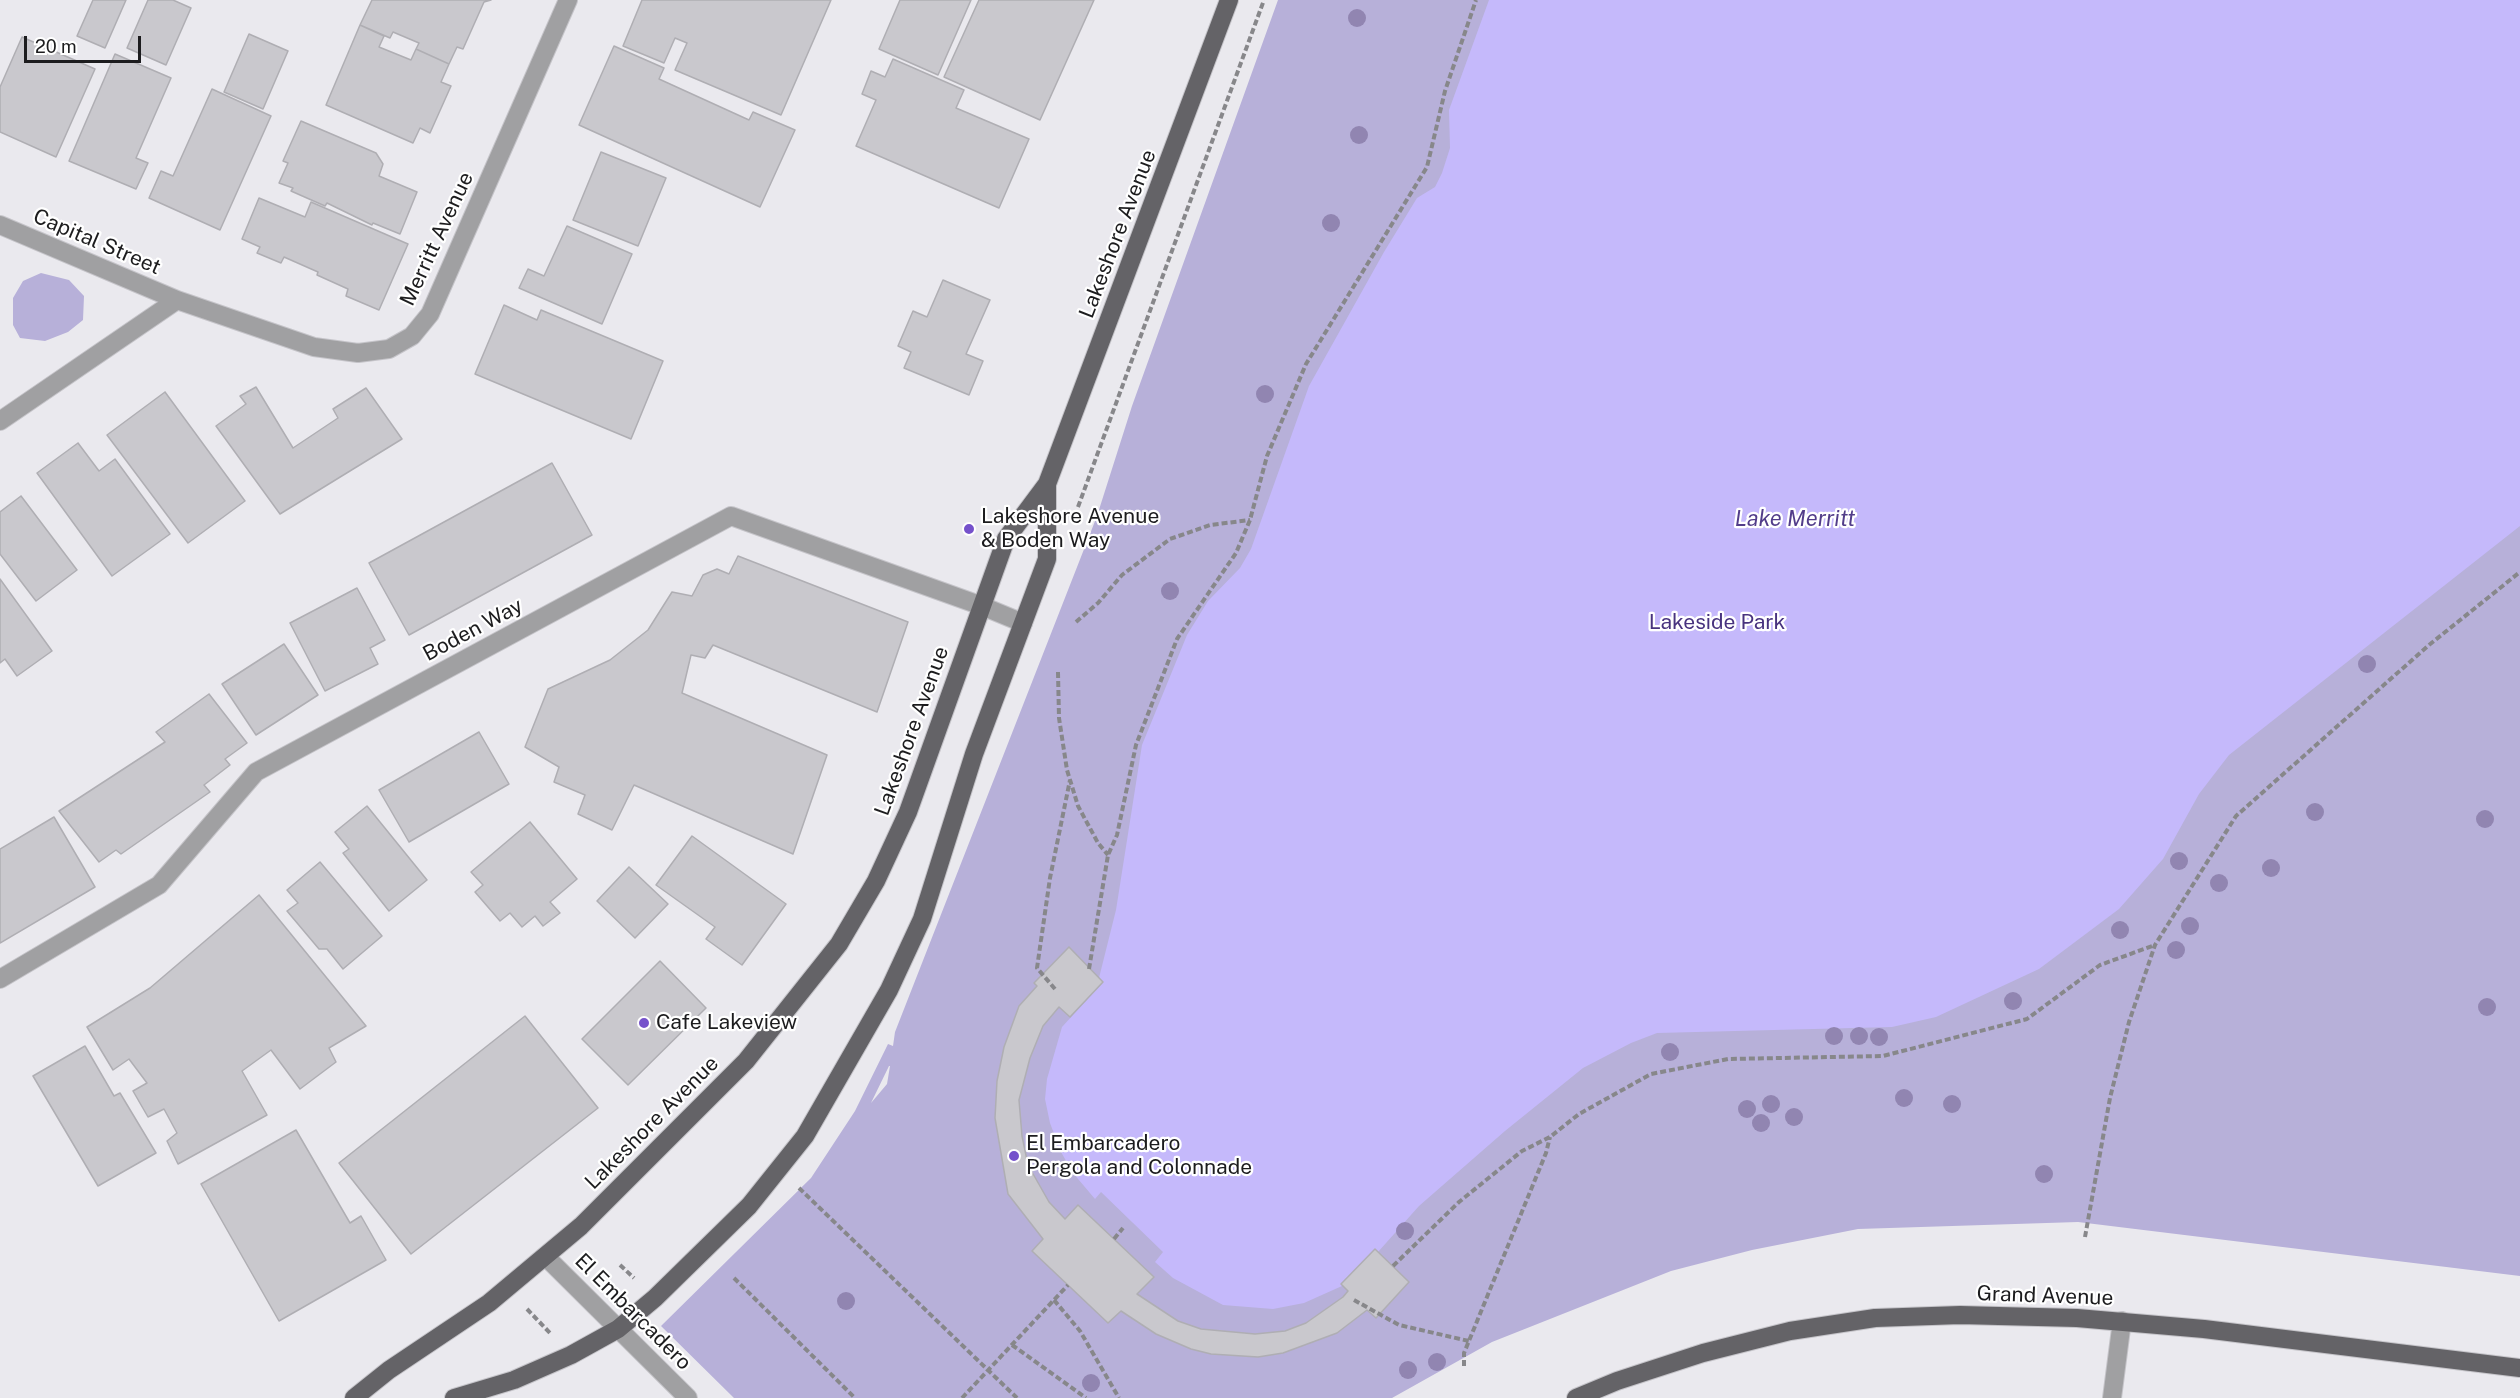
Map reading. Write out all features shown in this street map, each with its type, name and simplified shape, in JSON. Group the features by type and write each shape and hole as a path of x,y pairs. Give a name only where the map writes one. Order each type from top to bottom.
{"main road":[{"name":"Lakeshore Avenue","path":"354,1398 389,1370 489,1303 546,1257 660,1150 746,1061 839,944 876,881 908,812 1006,539 1047,484 1229,0"},
{"name":"Lakeshore Avenue","path":"454,1398 514,1380 571,1355 618,1329 655,1299 749,1206 805,1136 889,990 922,919 974,754 1047,559 1047,484"},
{"name":"Grand Avenue","path":"1576,1398 1617,1381 1702,1353 1790,1331 1875,1318 1960,1315 2122,1322 2216,1330 2520,1368"}],"street":[{"name":"Merritt Avenue","path":"177,300 314,347 358,352 389,348 412,336 430,314 568,0"},
{"name":"Capital Street","path":"0,225 177,300"},
{"path":"0,420 177,300"},
{"name":"Boden Way","path":"0,980 159,885 256,772 731,516 982,606 1023,623"},
{"name":"El Embarcadero","path":"546,1257 688,1398"},
{"path":"2112,1398 2122,1322"}],"path":[{"path":"1089,969 1108,855 1117,835 1136,746 1177,639 1236,553 1250,520 1267,456 1306,364 1427,168 1445,91 1476,0"},
{"path":"1076,622 1098,603 1122,575 1170,539 1210,525 1250,520"},
{"path":"2085,1237 2110,1098 2129,1022 2155,945 2236,816 2429,645 2520,572"},
{"path":"1058,672 1059,718 1070,780 1078,806 1108,855"},
{"path":"1055,990 1037,968 1070,780"},
{"path":"1393,1266 1459,1202 1522,1151 1550,1137 1579,1114 1651,1074 1728,1059 1883,1056 2027,1019 2100,965 2155,945"},
{"path":"1464,1365 1464,1353 1546,1154 1550,1137"},
{"path":"780,1170 1017,1398"},
{"path":"1113,1239 1123,1228"},
{"path":"620,1265 635,1279"},
{"path":"734,1278 855,1398"},
{"path":"962,1398 1068,1286"},
{"path":"1054,1300 1080,1331 1119,1398"},
{"path":"1354,1300 1399,1325 1469,1341"},
{"path":"527,1309 552,1335"},
{"path":"1012,1345 1086,1398"}],"green space":[{"name":"Lake Merritt","path":"1278,0 2520,0 2520,1276 2078,1222 1858,1229 1752,1250 1671,1271 1492,1342 1392,1398 734,1398 661,1326 811,1178 855,1111 888,1044 893,1046 895,1032 1097,516 1132,406","holes":["890,1066 887,1084 871,1103"]},
{"path":"41,273 69,280 84,296 83,320 68,332 45,341 20,338 13,325 13,298 23,281"}],"water":[{"name":"Lake Merritt","path":"1489,0 2520,0 2520,526 2229,755 2199,794 2163,859 2119,909 2039,969 1936,1017 1892,1027 1657,1033 1631,1043 1583,1068 1505,1131 1419,1206 1378,1252 1375,1249 1342,1286 1304,1303 1273,1309 1223,1305 1173,1278 1155,1262 1163,1252 1101,1192 1095,1199 1073,1173 1061,1152 1050,1123 1045,1099 1047,1079 1062,1027 1103,982 1099,978 1116,910 1142,745 1187,635 1208,601 1240,568 1251,549 1309,386 1417,198 1435,187 1442,173 1450,148 1449,110"}],"building":[{"path":"93,0 126,0 105,48 77,36"},
{"path":"148,0 173,0 191,8 166,65 127,48"},
{"path":"372,0 491,0 484,2 463,49 457,47 449,64 416,49 419,43 393,32 390,38 360,25"},
{"path":"642,0 831,0 781,115 675,70 687,43 675,38 664,63 623,46"},
{"path":"900,0 971,0 938,75 879,49"},
{"path":"979,0 1094,0 1040,120 944,77"},
{"path":"360,25 384,36 379,47 411,60 416,49 449,64 441,82 451,86 430,133 420,128 413,143 326,105"},
{"path":"249,34 288,51 263,109 224,92"},
{"path":"22,37 95,69 56,157 0,132 0,87"},
{"path":"614,46 664,68 659,79 749,120 753,112 795,130 760,207 579,125"},
{"path":"115,54 171,78 136,158 148,163 136,189 69,161"},
{"path":"893,59 964,90 956,108 1029,139 999,208 856,146 876,100 862,94 871,71 885,77"},
{"path":"212,89 271,116 220,230 149,198 161,171 173,176"},
{"path":"301,121 376,153 383,164 379,176 417,192 400,234 373,223 372,225 327,203 325,206 279,183 288,163 283,161"},
{"path":"601,152 666,178 638,246 573,220"},
{"path":"259,198 305,217 311,202 408,244 379,310 346,296 348,289 317,275 318,272 284,257 281,263 257,253 260,247 242,239"},
{"path":"567,226 632,254 602,324 519,288 528,269 544,276"},
{"path":"943,280 990,300 966,354 983,361 969,395 904,368 911,352 898,346 913,311 927,317"},
{"path":"504,305 537,320 541,310 663,361 631,439 475,374"},
{"path":"256,387 293,448 338,418 333,409 366,388 402,439 280,514 216,426 246,404 240,396"},
{"path":"165,392 245,501 188,543 107,435"},
{"path":"78,443 99,471 115,459 170,534 112,576 37,473"},
{"path":"552,463 592,535 409,635 369,563"},
{"path":"21,496 77,570 36,601 0,554 0,512"},
{"path":"738,556 908,622 877,712 713,645 705,658 691,655 682,693 827,755 793,854 634,785 612,830 578,814 585,795 554,782 559,767 525,747 548,689 610,660 648,630 672,592 692,596 703,575 717,569 729,574"},
{"path":"0,579 52,651 17,676 5,659 0,663"},
{"path":"357,588 385,640 370,648 378,664 325,691 290,623"},
{"path":"284,644 318,695 256,735 222,684"},
{"path":"209,694 247,743 225,759 230,765 204,785 210,792 121,854 116,850 99,862 59,811 165,742 156,732"},
{"path":"479,732 509,784 409,842 379,790"},
{"path":"367,806 427,880 389,911 343,853 349,849 335,832"},
{"path":"54,817 95,887 0,943 0,849"},
{"path":"530,822 577,879 550,902 560,913 543,926 535,916 522,927 510,913 500,921 475,892 483,885 471,872"},
{"path":"692,836 786,904 742,965 706,939 715,927 656,885"},
{"path":"320,862 382,936 343,969 327,949 319,949 287,911 298,903 287,890"},
{"path":"629,867 668,904 635,938 597,901"},
{"path":"259,895 366,1026 329,1048 336,1062 300,1089 271,1050 242,1071 267,1115 178,1164 167,1141 177,1133 164,1109 148,1117 133,1091 147,1083 129,1059 113,1070 87,1027 150,988"},
{"name":"El Embarcadero Pergola and Colonnade","path":"1069,947 1103,982 1070,1017 1059,1007 1043,1026 1030,1058 1019,1100 1022,1136 1028,1165 1049,1202 1065,1219 1078,1205 1154,1277 1137,1294 1178,1321 1201,1329 1255,1334 1285,1331 1306,1323 1343,1297 1348,1291 1341,1284 1375,1249 1409,1282 1376,1318 1367,1310 1337,1333 1283,1353 1258,1357 1211,1354 1191,1349 1156,1334 1121,1311 1108,1323 1032,1251 1043,1239 1008,1194 995,1118 997,1081 1004,1047 1019,1006 1037,986 1034,983"},
{"name":"Cafe Lakeview","path":"660,961 706,1008 628,1085 582,1039"},
{"path":"525,1016 598,1108 411,1254 339,1163"},
{"path":"85,1046 114,1096 120,1093 156,1153 98,1186 33,1076"},
{"path":"296,1130 350,1223 361,1216 386,1260 279,1321 201,1184"}],"place":[{"name":"Lakeshore Avenue & Boden Way","path":"969,529"},
{"name":"Cafe Lakeview","path":"644,1023"},
{"name":"El Embarcadero Pergola and Colonnade","path":"1014,1156"}],"park label":[{"name":"Lakeside Park","path":"1717,623"}]}
